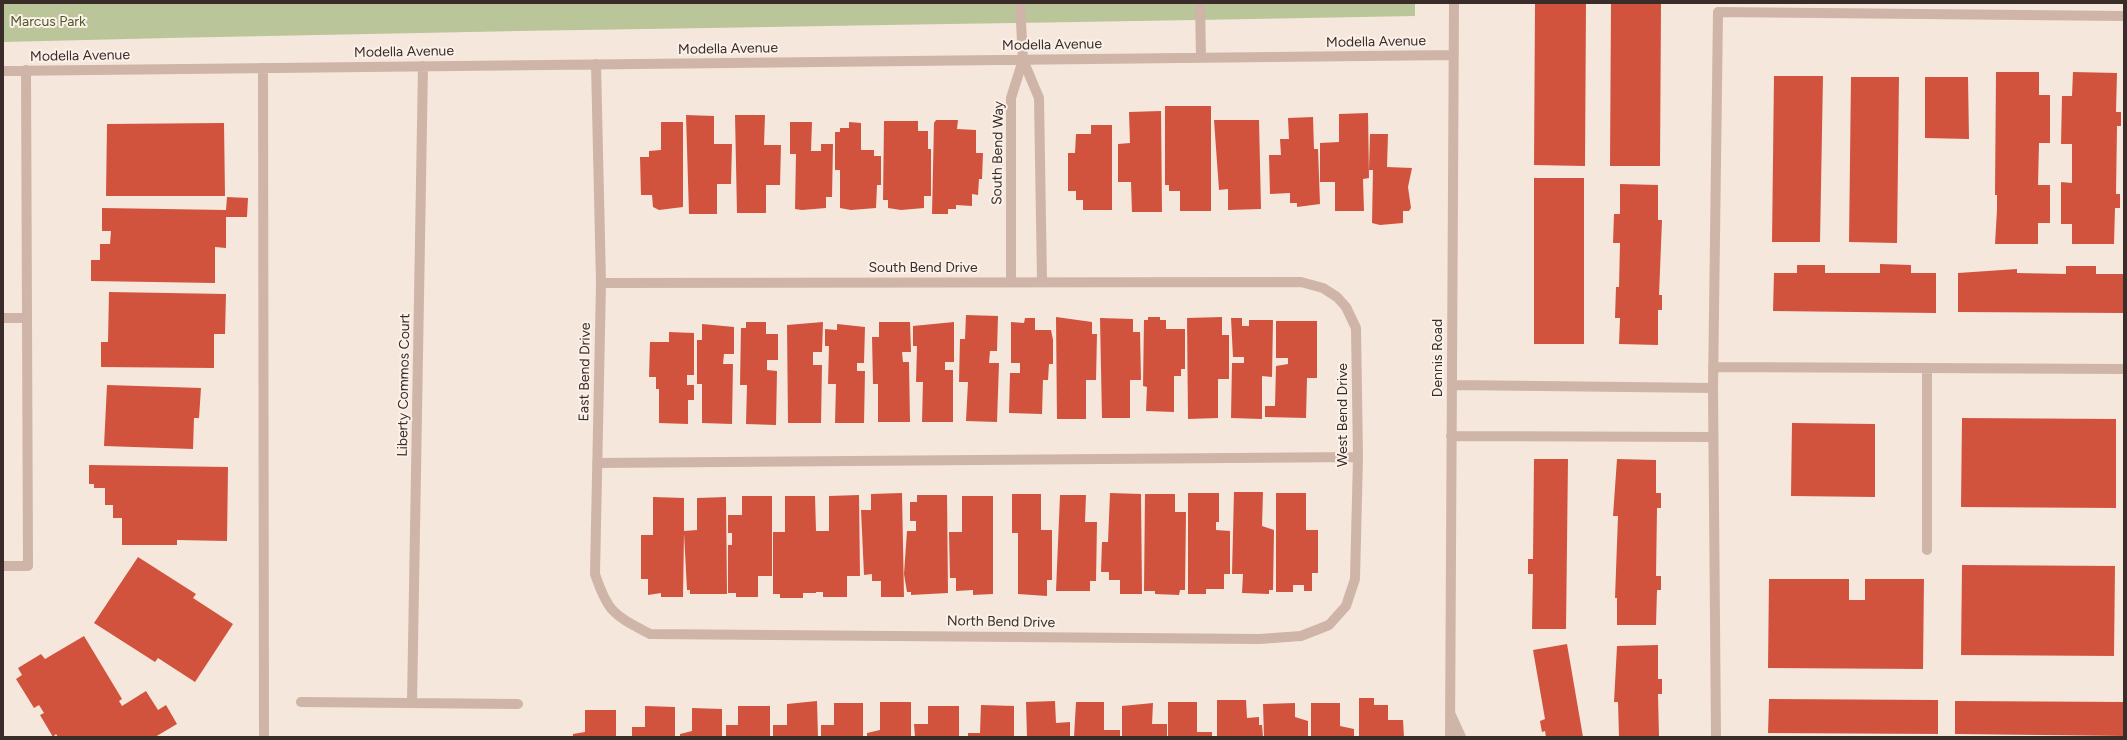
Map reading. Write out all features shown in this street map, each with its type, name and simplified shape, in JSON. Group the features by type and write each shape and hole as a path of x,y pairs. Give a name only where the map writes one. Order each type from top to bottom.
{"street":[{"path":"1020,3 1023,60 1039,98 1042,281"},
{"path":"1200,3 1201,57"},
{"name":"Dennis Road","path":"1450,737 1454,3"},
{"path":"1716,737 1713,368 1718,12 2124,16"},
{"name":"Modella Avenue","path":"3,71 1454,55"},
{"name":"South Bend Way","path":"1011,281 1011,98 1023,60"},
{"name":"East Bend Drive","path":"596,64 600,283 595,574 604,599 619,617 650,634 670,634"},
{"name":"Liberty Commos Court","path":"412,703 423,66"},
{"path":"263,68 264,737"},
{"path":"3,566 28,566 26,70"},
{"name":"South Bend Drive","path":"600,283 1011,281 1246,282"},
{"name":"West Bend Drive","path":"1246,282 1301,282 1323,288 1337,297 1346,307 1356,328 1358,456 1355,579 1346,606 1329,625"},
{"path":"3,318 27,318"},
{"path":"1713,368 2124,369"},
{"path":"1927,368 1927,550"},
{"path":"1452,385 1713,388"},
{"path":"1451,436 1713,437"},
{"path":"597,463 1358,456"},
{"name":"North Bend Drive","path":"670,634 1259,639 1301,636 1329,625"},
{"path":"301,702 518,704"},
{"path":"1450,714 1461,737"}],"green space":[{"name":"Marcus Park","path":"3,3 1415,3 1415,16 533,31 3,42"}],"building":[{"path":"1535,3 1586,3 1585,166 1534,165"},
{"path":"1611,3 1661,3 1660,166 1610,166"},
{"path":"1996,72 2039,72 2039,95 2050,95 2050,143 2039,143 2038,185 2050,185 2050,223 2038,223 2038,244 1995,244 1997,210 1997,195 1995,195"},
{"path":"2073,72 2117,73 2116,112 2121,112 2121,126 2117,126 2116,194 2120,194 2120,208 2115,208 2114,244 2072,244 2072,224 2061,224 2061,182 2072,183 2072,144 2061,144 2062,96 2072,96"},
{"path":"1774,76 1823,76 1820,242 1772,242"},
{"path":"1851,77 1899,77 1897,243 1849,242"},
{"path":"1925,77 1968,77 1969,139 1925,138"},
{"path":"1165,106 1211,106 1211,211 1180,211 1180,191 1169,191 1169,185 1165,185"},
{"path":"1161,111 1162,212 1132,212 1131,182 1118,182 1118,144 1130,143 1129,112"},
{"path":"1368,113 1369,178 1363,179 1364,211 1335,211 1335,182 1320,182 1320,143 1339,142 1339,114"},
{"path":"686,115 714,116 714,144 732,144 731,184 717,184 717,214 689,214"},
{"path":"735,115 765,115 764,145 781,145 780,185 766,185 766,213 737,213"},
{"path":"1313,117 1314,149 1318,149 1320,204 1297,207 1297,203 1290,203 1290,193 1270,194 1269,155 1281,155 1280,139 1289,139 1288,118"},
{"path":"936,120 958,120 957,129 976,130 976,153 983,153 982,179 979,179 978,195 972,194 972,206 956,205 956,209 948,209 948,214 932,214 934,123"},
{"path":"1214,120 1259,120 1261,209 1228,210 1228,189 1219,190"},
{"path":"884,121 918,121 918,131 928,131 928,149 931,149 931,196 924,196 924,208 901,210 888,208 888,200 883,200"},
{"path":"661,122 683,122 683,207 659,210 653,207 652,195 641,195 640,157 649,157 649,151 661,150"},
{"path":"790,122 812,122 811,151 821,151 821,144 833,144 832,197 826,197 826,208 802,210 795,209 796,154 790,154"},
{"path":"849,122 861,123 861,150 874,150 874,156 881,156 881,185 877,185 876,208 851,210 840,208 840,170 835,170 835,132 840,132 840,128 849,128"},
{"path":"224,123 225,196 106,196 107,124"},
{"path":"1091,125 1112,125 1112,210 1083,210 1083,200 1076,200 1076,191 1068,191 1068,153 1075,153 1076,134 1091,134"},
{"path":"1370,134 1388,134 1387,167 1412,168 1408,187 1411,208 1409,211 1403,211 1403,223 1380,225 1372,223 1373,170 1369,170"},
{"path":"1534,178 1584,178 1584,344 1534,344"},
{"path":"1620,184 1658,185 1658,220 1662,220 1659,295 1662,295 1662,310 1658,310 1658,345 1619,344 1620,318 1615,318 1616,287 1619,287 1620,243 1613,243 1614,214 1620,214"},
{"path":"227,197 248,198 247,217 226,217 226,248 215,247 215,283 91,281 91,260 100,260 100,244 110,244 111,231 102,231 102,208 226,210"},
{"path":"1880,264 1911,265 1911,273 1936,273 1936,313 1773,311 1774,273 1797,273 1797,265 1825,265 1825,273 1880,273"},
{"path":"2066,266 2096,266 2096,274 2124,274 2124,313 1958,312 1958,273 2017,269 2017,273 2066,274"},
{"path":"109,292 226,294 225,334 214,334 214,368 101,367 101,342 108,342"},
{"path":"966,315 998,316 997,351 990,351 989,363 999,363 997,422 966,421 968,382 959,382 960,339 965,339"},
{"path":"1056,317 1092,322 1092,334 1097,334 1096,380 1086,380 1086,419 1057,419"},
{"path":"1148,317 1160,317 1160,320 1166,320 1166,329 1185,329 1185,369 1181,369 1181,376 1174,376 1174,412 1146,411 1147,387 1143,386 1144,320 1148,320"},
{"path":"1222,317 1222,335 1229,335 1229,379 1218,379 1218,418 1188,419 1187,318"},
{"path":"1025,318 1035,318 1035,330 1051,330 1053,340 1053,364 1049,364 1048,380 1043,380 1042,414 1009,413 1010,373 1020,373 1020,363 1011,363 1011,322 1024,323"},
{"path":"1100,318 1133,319 1133,332 1140,332 1141,380 1130,380 1130,418 1102,418"},
{"path":"1231,318 1242,318 1242,326 1249,326 1249,320 1273,320 1272,377 1262,376 1262,419 1231,418 1232,363 1244,363 1244,357 1233,357"},
{"path":"1276,321 1317,321 1317,378 1307,378 1306,418 1265,417 1265,406 1275,406 1276,366 1288,364 1288,358 1276,358"},
{"path":"746,322 766,322 766,334 778,334 778,360 767,360 767,370 777,371 776,425 746,424 747,385 740,385 741,328 746,328"},
{"path":"823,322 822,352 813,352 813,365 822,365 821,423 788,423 787,325"},
{"path":"879,322 910,322 911,352 902,352 903,362 909,362 910,422 878,422 878,384 873,384 872,337 879,337"},
{"path":"954,322 954,362 945,362 945,370 953,370 953,422 922,422 923,382 916,382 917,346 913,346 913,326"},
{"path":"702,324 734,327 734,354 724,354 723,364 733,364 732,424 702,423 702,384 697,384 697,340 702,340"},
{"path":"837,324 865,327 864,363 857,363 857,371 865,371 864,423 835,423 836,384 828,384 829,346 825,346 825,329 837,330"},
{"path":"669,332 694,333 694,375 687,375 687,385 694,385 694,400 688,400 688,424 659,423 659,389 656,389 656,377 649,377 650,342 669,342"},
{"path":"107,385 201,388 199,418 194,418 193,449 104,446"},
{"path":"1962,418 2116,419 2116,508 1961,507"},
{"path":"1792,423 1875,424 1875,497 1791,496"},
{"path":"1534,459 1568,459 1566,629 1532,629 1533,574 1528,574 1528,559 1533,559"},
{"path":"1617,459 1656,460 1656,493 1661,493 1661,508 1657,508 1656,576 1661,576 1661,590 1657,590 1656,625 1617,625 1617,598 1615,598 1618,516 1613,516"},
{"path":"89,465 228,467 227,541 177,540 177,545 122,545 122,518 113,518 113,505 105,505 105,488 94,488 94,484 89,484"},
{"path":"1234,492 1263,492 1262,526 1274,530 1273,590 1269,590 1269,594 1242,593 1243,574 1232,574"},
{"path":"902,493 904,597 881,597 881,581 872,581 872,574 864,575 861,510 871,510 871,494"},
{"path":"1110,493 1141,494 1142,594 1120,594 1120,580 1109,580 1109,572 1101,572 1102,542 1108,542"},
{"path":"1188,493 1219,493 1219,522 1216,522 1216,530 1230,531 1230,574 1224,574 1224,589 1206,589 1206,594 1188,594"},
{"path":"1276,493 1306,493 1306,530 1318,530 1318,573 1312,573 1312,591 1304,591 1304,585 1293,585 1293,592 1276,592"},
{"path":"1012,494 1041,494 1041,530 1052,530 1052,580 1047,580 1047,596 1018,594 1018,533 1012,533"},
{"path":"1145,494 1175,494 1175,512 1186,512 1185,590 1180,590 1179,595 1155,594 1155,591 1144,591"},
{"path":"859,495 860,576 847,576 847,597 823,597 823,592 803,593 803,598 780,598 780,594 773,594 773,532 785,532 785,496 815,496 816,531 829,531 829,496"},
{"path":"917,495 947,495 948,593 911,595 911,592 907,592 904,574 907,531 916,531 916,521 910,521 910,502 917,502"},
{"path":"1060,495 1086,495 1085,522 1097,522 1096,581 1090,581 1090,591 1056,591"},
{"path":"742,496 772,496 772,576 758,576 758,597 736,597 736,593 728,593 728,545 732,545 732,533 728,533 728,515 742,515"},
{"path":"962,496 993,496 993,594 973,595 973,590 956,591 956,578 950,578 949,532 962,532"},
{"path":"653,497 684,498 684,531 697,530 697,498 726,497 727,594 690,594 690,590 687,590 684,533 683,597 661,597 661,593 648,595 648,579 641,579 641,535 653,535"},
{"path":"138,557 196,594 193,598 233,624 195,682 158,658 155,662 94,623"},
{"path":"1962,565 2115,566 2114,656 1961,655"},
{"path":"1769,579 1849,579 1849,600 1865,600 1865,579 1924,579 1923,669 1768,668"},
{"path":"84,636 122,699 119,701 122,706 146,691 158,710 166,705 177,724 155,737 58,737 56,734 53,737 40,715 44,713 39,705 34,708 16,679 22,675 18,668 41,654 45,659"},
{"path":"1567,644 1583,737 1546,737 1545,731 1542,732 1540,721 1545,719 1533,650"},
{"path":"1658,645 1658,679 1662,679 1662,694 1658,694 1659,737 1619,737 1618,702 1614,702 1617,646"},
{"path":"1359,698 1374,698 1374,705 1388,705 1388,720 1403,720 1404,737 1359,737"},
{"path":"1769,699 1938,700 1938,734 1768,733"},
{"path":"1217,700 1246,700 1247,718 1259,717 1259,725 1262,725 1263,737 1217,737"},
{"path":"817,701 818,737 773,737 773,725 787,725 787,704"},
{"path":"1055,701 1056,723 1070,722 1070,737 1027,737 1026,702"},
{"path":"1955,701 2124,702 2124,736 1955,734"},
{"path":"880,702 911,702 911,737 867,737 867,733 880,730"},
{"path":"1076,702 1104,702 1104,730 1120,730 1120,737 1074,737"},
{"path":"1168,702 1197,702 1197,732 1212,732 1212,737 1168,737"},
{"path":"834,703 863,703 863,737 821,737 821,725 834,725"},
{"path":"1153,703 1152,724 1167,724 1167,737 1122,737 1122,706"},
{"path":"1295,703 1295,717 1308,721 1308,737 1264,737 1263,704"},
{"path":"1311,703 1340,703 1340,726 1354,729 1354,737 1311,737"},
{"path":"981,705 1014,706 1014,737 968,737 968,733 980,733"},
{"path":"645,706 675,707 675,737 632,737 632,727 645,727"},
{"path":"738,706 770,706 770,737 726,737 726,725 738,725"},
{"path":"928,706 959,706 959,737 915,737 914,724 928,724"},
{"path":"692,708 722,709 722,737 680,737 680,734 692,731"},
{"path":"585,710 616,710 616,737 573,737 573,734 585,732"}]}
